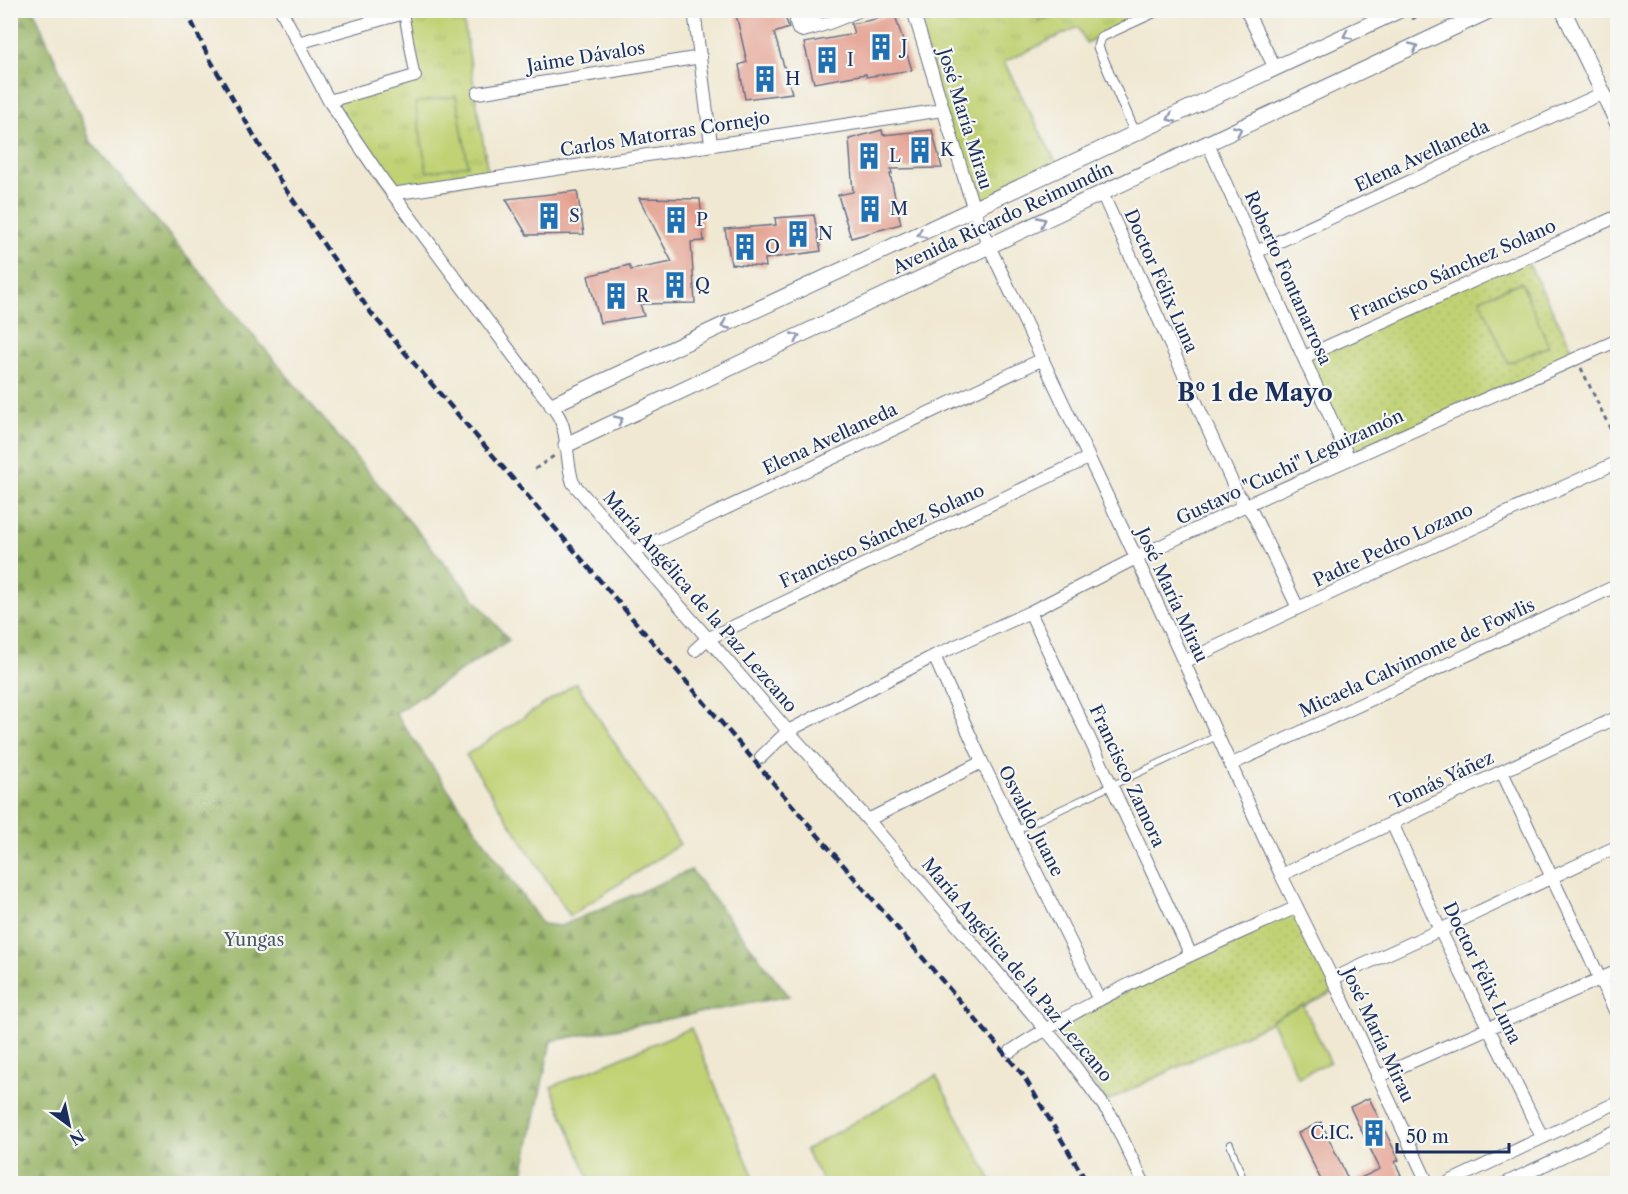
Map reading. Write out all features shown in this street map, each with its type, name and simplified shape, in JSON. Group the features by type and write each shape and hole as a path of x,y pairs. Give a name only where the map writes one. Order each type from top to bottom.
{"street":[{"name":"María Angélica de la Paz Lezcano","path":"281,10 329,101 392,194 552,405 561,421 573,483 707,639 868,820 1064,1050 1104,1105 1144,1184"},
{"path":"694,10 711,144"},
{"path":"823,25 860,10"},
{"name":"José María Mirau","path":"913,10 974,210 989,246 1232,764 1281,875 1428,1184"},
{"path":"1136,135 1098,47 1101,37 1160,10"},
{"path":"1246,10 1275,69"},
{"name":"Avenida Ricardo Reimundín","path":"552,405 1136,135 1400,10"},
{"name":"Avenida Ricardo Reimundín","path":"566,445 1491,10"},
{"path":"1563,10 1617,124"},
{"path":"298,43 404,12 415,76 329,101"},
{"name":"Jaime Dávalos","path":"478,93 700,57"},
{"name":"Elena Avellaneda","path":"1256,252 1602,93"},
{"name":"Carlos Matorras Cornejo","path":"392,194 942,110"},
{"name":"Roberto Fontanarrosa","path":"1208,144 1349,459"},
{"name":"Doctor Félix Luna","path":"1102,194 1237,493 1253,514 1298,608"},
{"name":"Francisco Sánchez Solano","path":"1304,357 1617,216"},
{"name":"Gustavo \"Cuchi\" Leguizamón","path":"761,757 788,731 1136,558 1246,505 1617,340"},
{"name":"Elena Avellaneda","path":"633,552 1043,358"},
{"name":"Francisco Sánchez Solano","path":"695,650 707,639 1088,458"},
{"name":"Padre Pedro Lozano","path":"1184,662 1617,462"},
{"name":"Micaela Calvimonte de Fowlis","path":"1232,764 1617,585"},
{"name":"Francisco Zamora","path":"1030,612 1191,955"},
{"name":"Osvaldo Juane","path":"934,657 982,762 1099,1000"},
{"name":"Tomás Yáñez","path":"1281,875 1617,717"},
{"path":"868,820 982,762"},
{"path":"1502,772 1617,1017"},
{"name":"Doctor Félix Luna","path":"1392,823 1440,930 1542,1137"},
{"path":"1332,979 1617,846"},
{"path":"1011,1051 1045,1029 1099,1000 1297,907"},
{"path":"1377,1077 1617,971"},
{"path":"1445,1184 1617,1102"},
{"path":"1504,1184 1617,1130"}],"lane":[{"path":"1017,830 1218,736"},
{"path":"1230,1144 1245,1184"}],"path":[{"path":"1577,358 1617,445"},
{"path":"535,469 566,445"}],"green space":[{"name":"Yungas","path":"10,11 34,11 91,142 509,640 395,713 542,924 561,926 691,870 789,996 551,1041 521,1183 11,1183"},
{"path":"403,11 462,11 489,179 392,194 329,101 414,76"},
{"path":"914,11 1159,11 1086,43 1078,27 1004,62 1060,170 974,210"},
{"path":"1034,11 1066,11 1039,21"},
{"path":"456,96 468,165 427,172 415,103"},
{"path":"1525,257 1577,358 1349,459 1304,357"},
{"path":"1521,282 1549,346 1508,363 1480,299"},
{"path":"576,683 680,844 570,916 466,755"},
{"path":"1297,907 1338,990 1107,1101 1052,1028"},
{"path":"1303,1005 1330,1062 1298,1077 1271,1020"},
{"path":"691,1028 756,1183 591,1183 551,1087"},
{"path":"936,1076 993,1183 824,1183 805,1150"}],"building":[{"path":"735,10 783,10 789,28 774,33 792,93 745,99 739,65 747,62"},
{"path":"895,15 912,70 866,77 866,74 814,83 804,43 854,34 851,24"},
{"path":"882,130 883,135 932,130 942,168 891,169 892,174 890,174 901,224 851,238 838,195 853,192 849,139"},
{"name":"S","path":"577,191 584,234 527,235 506,199"},
{"path":"639,198 700,199 704,241 691,242 695,303 640,304 644,316 600,323 588,276 629,265 631,270 672,262"},
{"path":"814,215 821,251 765,259 766,267 731,264 725,229 776,225 775,218"},
{"path":"1369,1098 1399,1160 1395,1162 1401,1175 1384,1184 1323,1184 1298,1133 1321,1122 1350,1183 1380,1169 1350,1107"}],"railway":[{"path":"186,10 208,56 282,184 371,313 1023,1075 1088,1184"}],"place":[{"name":"J","path":"881,47"},
{"name":"I","path":"827,60"},
{"name":"H","path":"765,79"},
{"name":"K","path":"920,150"},
{"name":"L","path":"869,156"},
{"name":"M","path":"870,209"},
{"name":"S","path":"549,216"},
{"name":"P","path":"676,220"},
{"name":"N","path":"798,234"},
{"name":"O","path":"745,247"},
{"name":"Q","path":"675,285"},
{"name":"R","path":"616,296"},
{"name":"C.IC.","path":"1374,1133"}],"district":[{"name":"Bº 1 de Mayo","path":"1255,392"}]}
